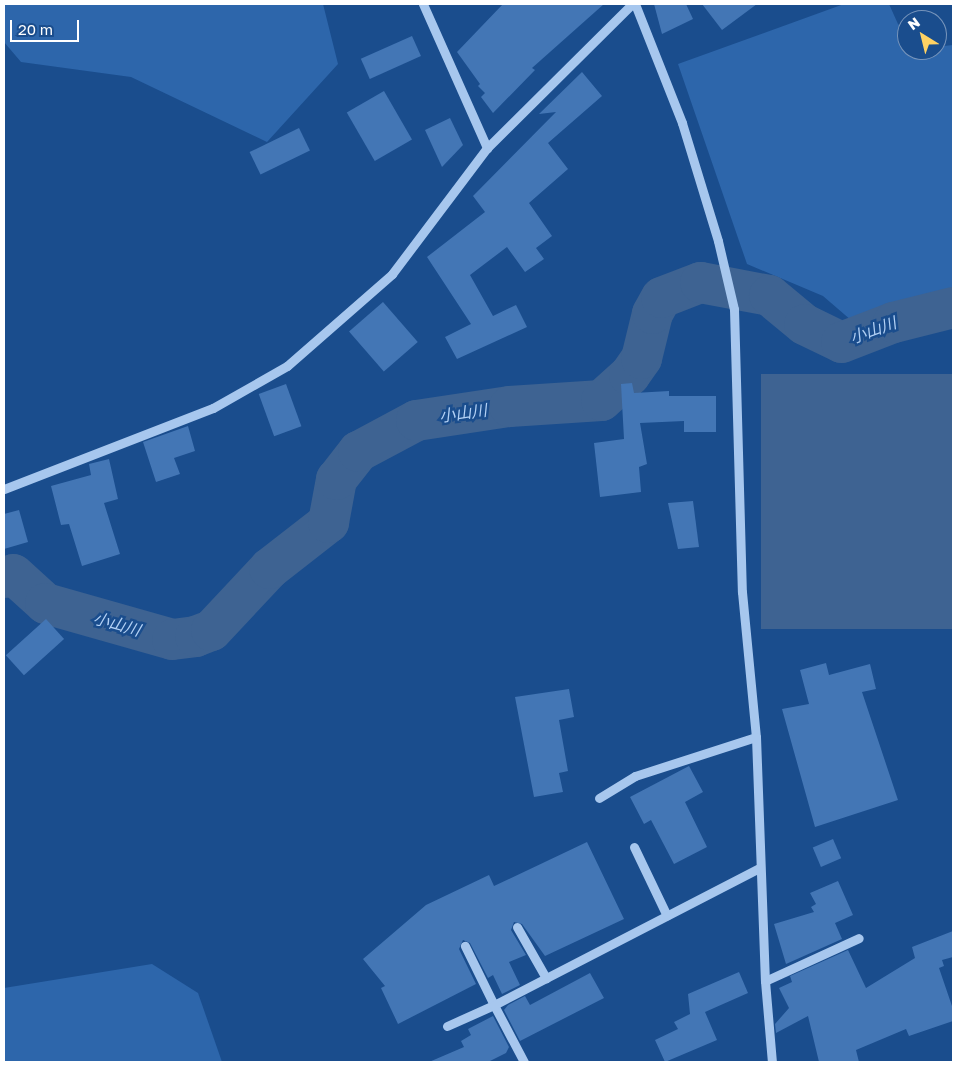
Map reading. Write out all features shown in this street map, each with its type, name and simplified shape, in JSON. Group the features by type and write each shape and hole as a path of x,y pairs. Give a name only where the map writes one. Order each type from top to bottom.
{"street":[{"path":"423,4 487,148"},
{"path":"4,489 213,408 287,366 392,274 487,148 633,4 682,123 723,261 733,304 742,592 756,737 765,981 772,1062"},
{"path":"599,798 635,776 756,737"},
{"path":"634,847 667,916"},
{"path":"447,1026 546,978 760,868"},
{"path":"517,927 546,978"},
{"path":"765,981 859,938"},
{"path":"465,946 524,1062"}],"shaded area":[{"path":"4,4 323,4 338,64 267,142 131,77 21,62 4,42"},
{"path":"844,4 889,4 897,22 897,60 947,60 947,46 953,45 953,297 866,333 823,296 747,264 678,64"},
{"path":"761,374 953,374 953,629 761,629"},
{"path":"152,964 198,993 222,1062 4,1062 4,988"}],"building":[{"path":"503,4 604,4 532,68 535,70 493,113 481,97 485,93 478,86 480,84 457,52"},
{"path":"654,4 686,4 693,19 662,34"},
{"path":"702,4 757,4 722,30"},
{"path":"412,36 421,56 370,79 361,59"},
{"path":"582,72 602,96 548,143 568,169 529,203 552,236 536,248 544,259 525,272 507,247 470,275 493,316 516,305 527,327 457,359 445,337 471,324 427,257 485,212 473,196 556,112 539,114"},
{"path":"384,91 412,139 375,161 347,112"},
{"path":"450,118 463,145 442,167 425,130"},
{"path":"299,128 310,150 261,175 250,152"},
{"path":"383,302 418,342 384,372 349,332"},
{"path":"632,383 634,393 669,391 669,396 716,396 716,432 684,432 684,421 640,423 647,464 639,467 641,492 600,497 594,443 624,439 621,384"},
{"path":"286,384 301,426 274,436 259,394"},
{"path":"188,426 195,451 174,458 180,474 156,482 143,442"},
{"path":"109,459 118,499 104,503 120,554 82,566 69,524 61,525 51,486 91,475 89,464"},
{"path":"693,501 699,547 678,549 668,503"},
{"path":"19,510 28,542 4,549 4,514"},
{"path":"46,619 64,639 24,675 6,655"},
{"path":"826,663 829,675 870,664 876,689 862,692 898,800 815,827 782,709 809,704 800,670"},
{"path":"569,689 574,717 559,720 568,771 559,773 563,792 534,797 515,697"},
{"path":"689,766 703,792 685,802 707,847 674,864 651,820 644,824 630,797"},
{"path":"833,839 841,858 821,867 813,848"},
{"path":"587,842 624,919 545,956 522,924 514,922 511,930 526,955 509,962 520,985 502,994 493,975 488,978 470,943 463,940 459,949 476,984 398,1024 381,988 385,986 363,959 426,905 489,875 494,886"},
{"path":"838,881 853,915 835,923 842,939 786,964 774,924 814,912 811,907 816,904 810,893"},
{"path":"953,931 953,957 942,960 944,966 939,968 953,1009 953,1021 909,1036 906,1029 856,1050 859,1062 819,1062 808,1016 776,1033 775,1024 789,1008 779,988 792,982 790,976 848,950 866,988 915,958 912,947"},
{"path":"739,972 748,993 705,1012 717,1040 665,1062 655,1040 678,1029 674,1022 690,1014 688,994"},
{"path":"590,973 604,998 520,1041 504,1010 508,1005 525,996 530,1005"},
{"path":"493,1016 509,1047 506,1053 488,1062 429,1062 464,1047 461,1041 471,1035 468,1029"}],"waterway":[{"name":"小山川","path":"4,577 13,574 45,603 172,639 195,636 211,630 269,568 328,522 336,479 358,451 416,420 509,406 601,400 629,375 641,358 652,313 661,297 700,282 769,295 804,324 841,342 893,322 953,307"}]}
